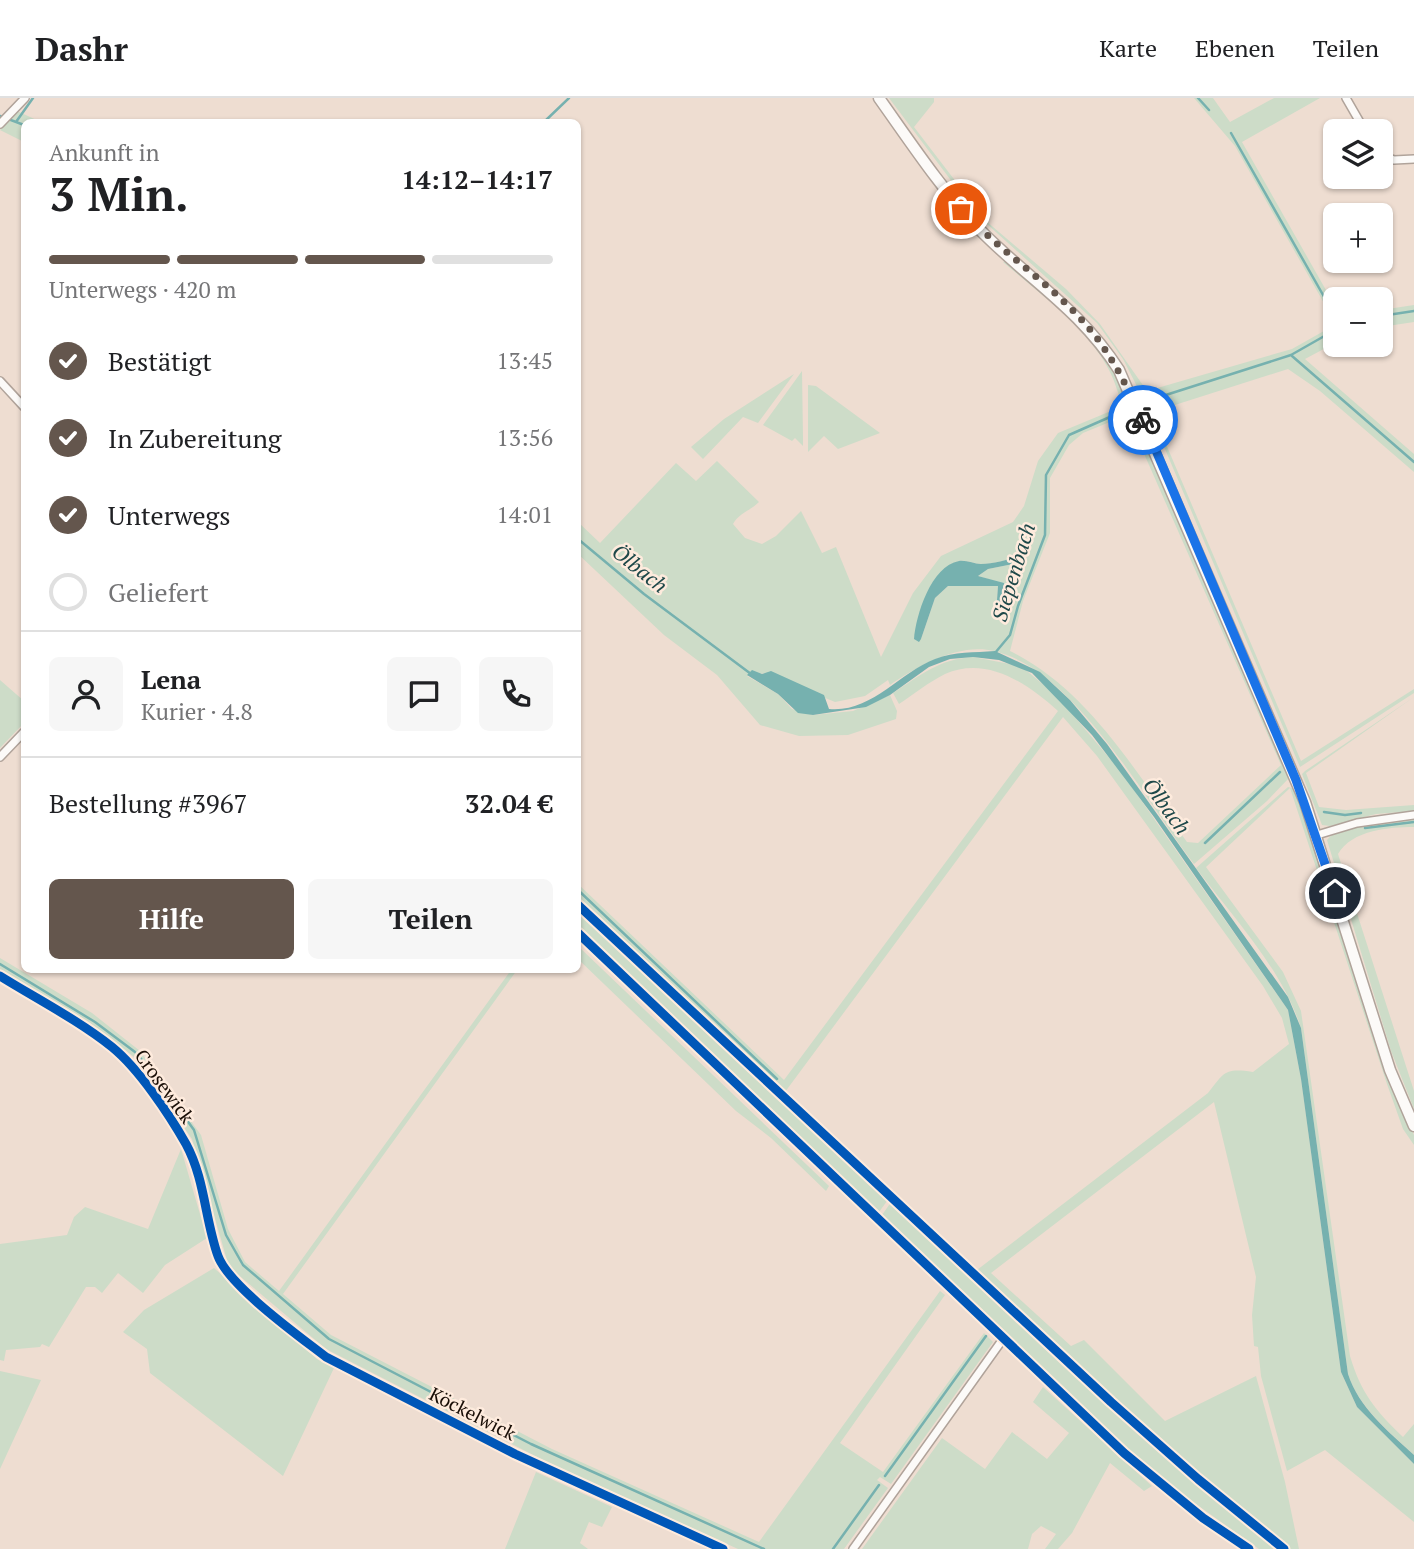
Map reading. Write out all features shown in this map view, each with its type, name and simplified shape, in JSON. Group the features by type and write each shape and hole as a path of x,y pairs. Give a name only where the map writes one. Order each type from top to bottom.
{"main road":[{"path":"879,98 967,216 1086,324 1119,370 1317,835 1390,1070 1414,1125"}],"street":[{"path":"0,124 25,98"},
{"path":"1346,98 1357,119"},
{"path":"1393,160 1414,159"},
{"path":"0,380 21,404"},
{"path":"0,757 21,735"},
{"path":"1317,835 1357,823 1414,815"},
{"path":"581,936 1124,1453 1203,1518 1249,1549"},
{"name":"Crosewick","path":"0,976 88,1030 113,1048 135,1069 187,1146 200,1181 218,1258 228,1274"},
{"name":"Köckelwick","path":"228,1274 326,1357 515,1454 723,1549"},
{"path":"853,1549 1003,1339"}],"green space":[{"path":"889,98 934,98 934,102 914,127 986,221 1066,289 1100,324 1147,391 1292,349 1323,332 1323,349 1305,359 1414,454 1414,472 1320,391 1288,369 1156,411 1154,416 1301,761 1414,689 1414,693 1300,767 1145,402 1123,359 1097,323 977,215"},
{"path":"1194,98 1213,98 1230,122 1274,98 1320,98 1242,142 1324,287 1323,301 1235,146"},
{"path":"17,111 34,119 21,119 21,140 0,130"},
{"path":"1008,261 1058,304 1101,353 1124,390 1290,777 1267,801 1194,864 1131,773 1080,710 1053,683 1024,663 994,651 966,650 939,658 890,685 888,680 865,696 835,702 765,673 747,676 778,694 792,709 813,715 853,711 890,695 897,711 896,719 848,735 799,736 760,725 717,675 664,635 581,557 581,525 600,543 676,463 696,481 717,461 759,502 738,517 733,524 745,538 762,544 776,536 801,511 822,553 836,547 881,657 913,593 941,556 1013,522 1024,506 1038,461 1058,433 1123,406 1100,354 1061,311 1003,262","holes":["1127,415 1281,765 1198,843 1187,842 1109,735 1087,710 1038,668 1010,651 1023,601 1050,533 1050,478 1069,445 1083,433","1020,548 1023,562 988,569 978,576 995,581 1006,597 1004,614 999,618 996,614 998,586 948,586 935,598 921,639 914,639 929,593 942,572 950,565 960,561 982,564 1006,560 1019,555"]},
{"path":"1414,305 1414,322 1393,325 1393,308"},
{"path":"802,371 803,446 795,438 792,441 763,425"},
{"path":"794,374 758,423 743,417 703,459 691,447 724,419"},
{"path":"808,385 816,386 880,433 838,449 824,436 808,452"},
{"path":"973,657 1021,666 1057,696 1122,773 1288,1010 1301,1079 1341,1372 1357,1407 1414,1464 1414,1522 1325,1450 1287,1471 1261,1376 1258,1347 1254,1346 1252,1315 1256,1277 1214,1102 991,1273 1071,1346 1084,1340 1165,1421 1256,1376 1285,1482 1299,1549 1259,1549 1172,1487 1125,1447 882,1215 896,1195 977,1270 1208,1093 1226,1073 1253,1072 1289,1044 1282,1018 1263,986 1097,756 1063,717 785,1092 893,1193 879,1212 581,929 581,887 784,1080 1058,711 1020,682 991,670 976,668 945,674 899,704 893,693 922,674 961,658"},
{"path":"0,680 21,698 21,726 0,748"},
{"path":"1414,697 1306,773 1319,807 1346,810 1414,805 1414,811 1376,814 1330,826 1322,825 1302,774"},
{"path":"1288,787 1295,789 1302,806 1382,1059 1414,1135 1414,1145 1403,1129 1387,1084 1290,788 1206,867 1283,972 1301,1011 1350,1356 1364,1391 1384,1418 1403,1437 1414,1424 1414,1455 1367,1408 1359,1398 1348,1374 1301,1028 1293,1006 1269,964 1196,868"},
{"path":"1414,818 1414,827 1383,829 1362,835 1344,846 1338,854 1414,1091 1414,1109 1391,1051 1327,840 1344,829 1355,826"},
{"path":"581,949 829,1186 826,1191 771,1138 736,1111 581,962"},
{"path":"0,958 92,1013 140,1051 201,1135 228,1229 245,1262 279,1291 509,973 515,973 283,1294 331,1335 552,1449 759,1542 940,1291 945,1295 840,1443 883,1472 984,1333 993,1342 891,1484 880,1477 877,1480 888,1488 844,1549 738,1549 541,1459 326,1349 229,1267 192,1139 134,1057 86,1020 0,969"},
{"path":"181,1149 207,1238 165,1265 143,1293 118,1273 102,1293 95,1287 86,1287 49,1347 42,1344 40,1347 6,1350 4,1361 0,1360 0,1244 67,1235 74,1217 85,1207 148,1229"},
{"path":"214,1268 317,1359 334,1368 283,1476 150,1373 147,1349 123,1332 144,1310"},
{"path":"0,1371 41,1380 0,1469"},
{"path":"1043,1387 1152,1486 1144,1491 1110,1463 1072,1533 1058,1549 1045,1549 1056,1534 1041,1526 1032,1534 1028,1549 862,1549 942,1438 985,1469 1012,1432 1047,1459 1069,1433 1033,1402"},
{"path":"536,1472 612,1507 602,1527 589,1522 580,1543 588,1549 505,1549"}],"water":[{"path":"1022,545 1029,549 1023,562 988,569 978,576 1004,583 1006,597 1003,617 996,614 998,586 948,586 935,598 921,639 919,642 914,639 922,605 940,572 959,561 986,564 1011,559 1019,555"},
{"path":"995,651 1040,672 1070,700 1107,744 1288,997 1301,1028 1348,1374 1359,1398 1367,1408 1414,1455 1414,1464 1357,1407 1341,1372 1301,1079 1288,1010 1154,817 1092,735 1032,673 999,660 973,657 950,659 929,667 890,695 866,707 813,715 798,713 778,694 747,675 752,670 762,674 771,671 824,695 829,709 844,709 872,699 922,665 942,656"}],"waterway":[{"path":"16,122 33,98"},
{"path":"547,119 569,98"},
{"path":"1198,98 1209,110"},
{"name":"Ölbach","path":"0,116 21,124"},
{"path":"1231,133 1323,295"},
{"name":"Siepenbach","path":"1393,314 1414,311"},
{"name":"Siepenbach","path":"1147,401 1291,355 1323,337"},
{"path":"1292,356 1414,462"},
{"name":"Siepenbach","path":"995,653 1010,635 1045,535 1046,475 1069,435 1128,409"},
{"name":"Ölbach","path":"581,542 644,594 751,674"},
{"path":"1205,843 1280,772"},
{"path":"1324,812 1345,815 1361,813"},
{"path":"1365,828 1414,822"},
{"path":"581,893 777,1079"},
{"path":"0,964 95,1022 135,1052 150,1069 194,1130 226,1235 243,1265 329,1339 531,1444 764,1549"},
{"path":"885,1476 986,1336"},
{"path":"833,1549 879,1485"}],"cycle path":[{"path":"581,908 1111,1402 1198,1479 1284,1549"},
{"path":"581,936 1124,1453 1203,1518 1249,1549"},
{"path":"0,976 99,1037 122,1056 143,1079 171,1119 192,1157 218,1256 250,1296 283,1324 326,1357 515,1454 723,1549"}],"way so far":[{"path":"961,209 998,247 1086,324 1119,370 1143,420"}],"route":[{"path":"1143,420 1305,802 1335,893"}]}
